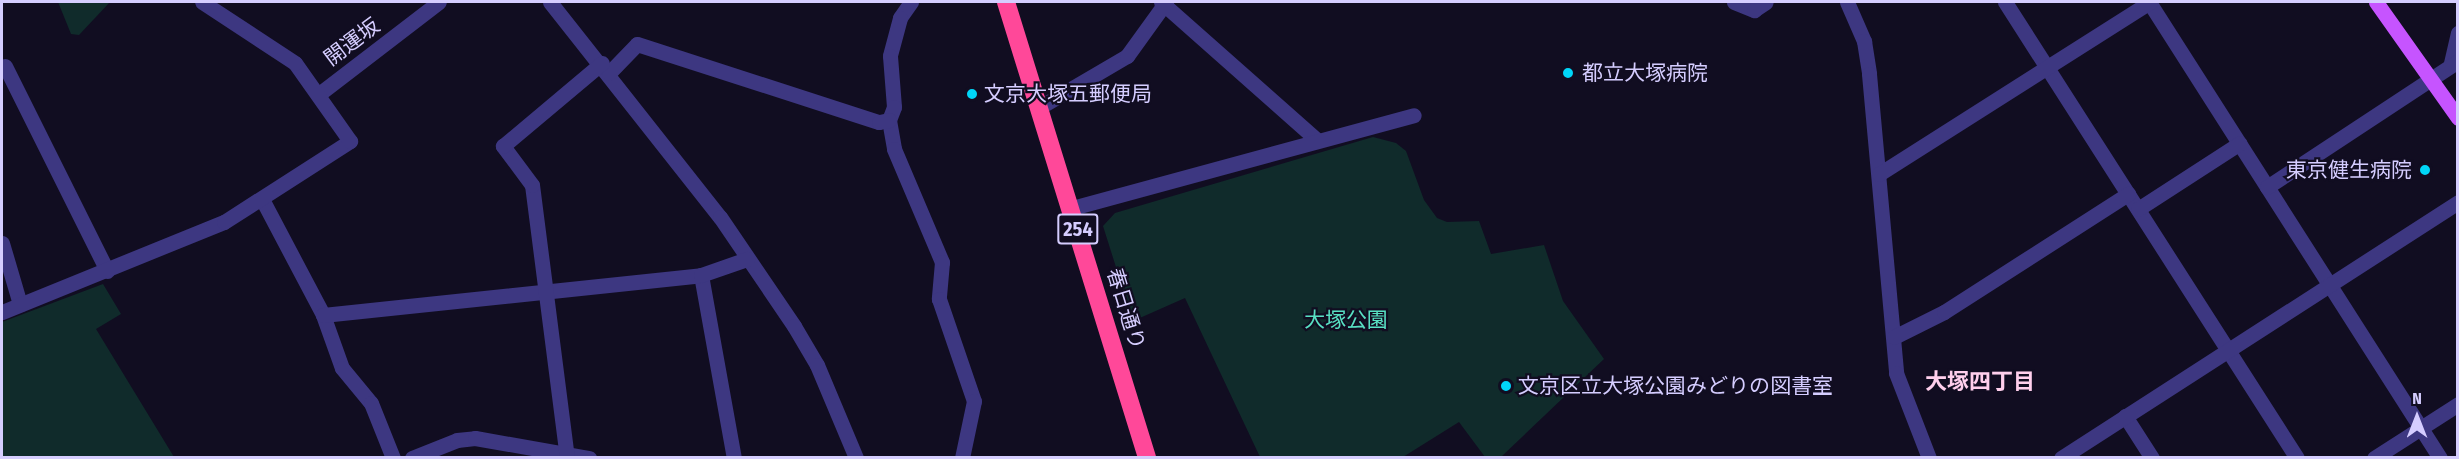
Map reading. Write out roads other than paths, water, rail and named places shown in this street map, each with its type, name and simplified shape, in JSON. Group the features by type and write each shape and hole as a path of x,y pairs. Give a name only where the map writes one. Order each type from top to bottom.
{"highway":[{"name":"春日通り","path":"1006,2 1148,458"}],"main road":[{"path":"2376,2 2457,118"}],"street":[{"path":"2,312 107,271 263,201 271,188 350,141 295,63 202,2"},
{"name":"開運坂","path":"319,94 438,2"},
{"path":"550,2 605,68 747,259 817,365 856,458"},
{"path":"910,2 900,18 890,56 894,107 890,120 894,149 942,262 939,299 974,401 962,458"},
{"path":"1734,2 1754,10 1766,2"},
{"path":"1847,2 1864,41 1880,174 1900,389 1929,458"},
{"path":"2006,2 2296,458"},
{"path":"1880,174 2150,2 2440,458"},
{"path":"1040,107 1126,56 1164,3 1317,140"},
{"path":"2268,187 2431,81 2454,62 2457,33"},
{"path":"567,455 549,292 532,185 503,146 637,44 879,122 890,120"},
{"path":"5,66 107,271"},
{"path":"1072,208 1414,115"},
{"path":"2138,209 2240,143"},
{"path":"1894,337 1944,312 2128,194"},
{"path":"263,201 322,315 342,368 371,402 393,458"},
{"path":"2061,458 2229,352 2457,202"},
{"path":"2,243 20,304"},
{"path":"322,315 701,275 747,259"},
{"path":"701,275 734,458"},
{"path":"2374,458 2457,404"},
{"path":"2126,416 2152,458"},
{"path":"412,458 457,440 475,438 589,458"}],"place":[{"name":"都立大塚病院","path":"1568,73"},
{"name":"文京大塚五郵便局","path":"972,94"},
{"name":"東京健生病院","path":"2425,170"},
{"name":"文京区立大塚公園みどりの図書室","path":"1506,386"}],"district":[{"name":"大塚四丁目","path":"1980,382"}],"park label":[{"name":"大塚公園","path":"1346,320"}]}
